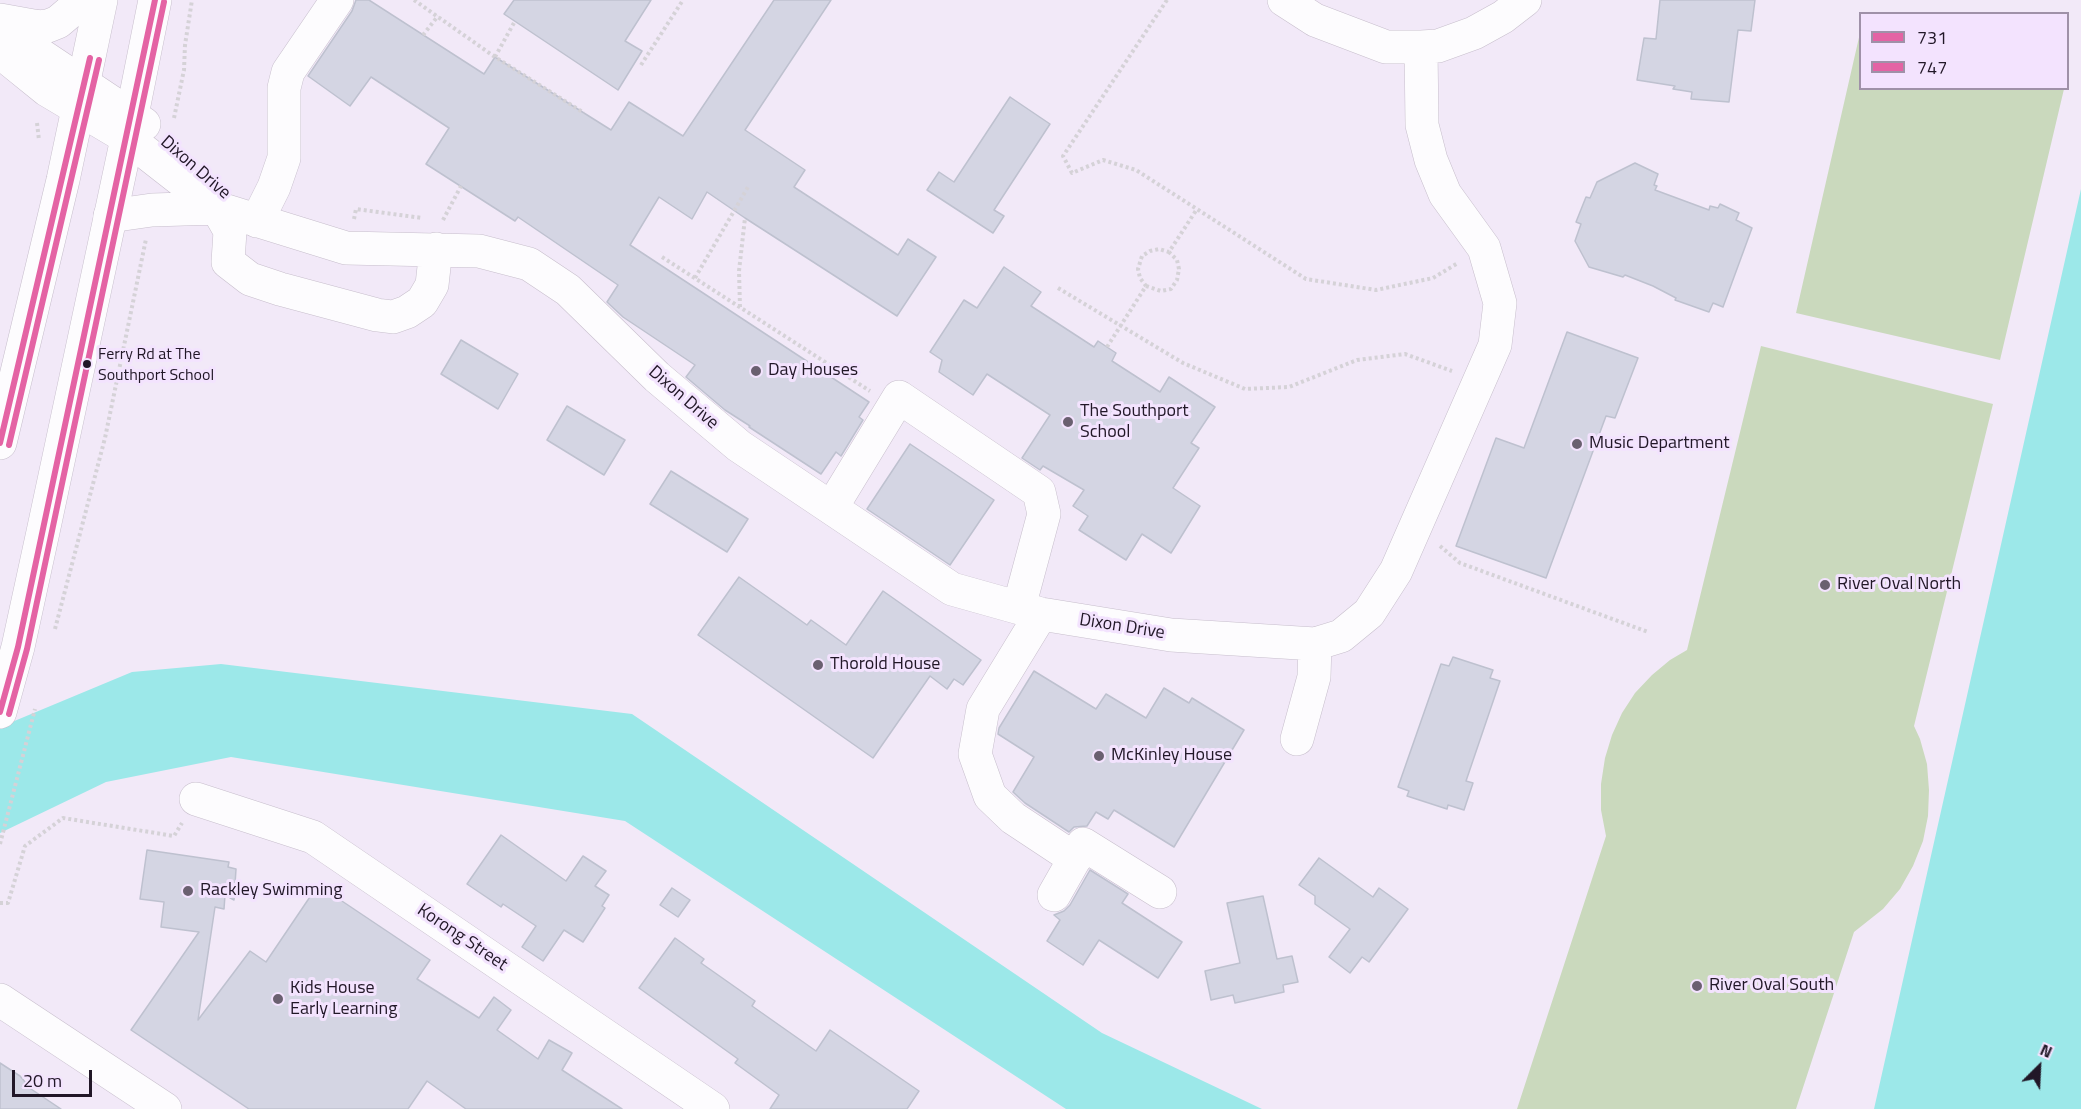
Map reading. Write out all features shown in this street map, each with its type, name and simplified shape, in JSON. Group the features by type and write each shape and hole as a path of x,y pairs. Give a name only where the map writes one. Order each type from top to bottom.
{"street":[{"path":"0,20 39,27 48,26 58,22 84,0"},
{"path":"0,443 81,96 101,0"},
{"path":"0,712 18,647 154,0"},
{"path":"257,221 274,187 284,158 284,88 288,72 337,0"},
{"path":"1284,0 1316,20 1386,47 1438,46 1474,33 1503,17 1524,0"},
{"path":"0,28 81,96 129,126"},
{"name":"Dixon Drive","path":"129,126 217,208 346,248 440,234 479,251 529,264 568,290 657,377 739,446 952,589 1030,610 1171,635 1315,644 1341,636 1368,613 1396,571 1495,345 1500,303 1484,248 1445,194 1431,160 1422,125 1421,47"},
{"path":"0,52 47,90 81,96"},
{"name":"Dixon Drive","path":"129,126 168,145 257,221"},
{"path":"110,216 152,210 217,208 230,231 228,262 250,279 377,315 393,317 407,312 422,302 432,285 440,234"},
{"path":"832,507 899,397 1039,492 1044,514 1030,610 983,709 975,754 990,796 1013,818 1075,859"},
{"path":"1297,739 1314,677 1315,644"},
{"name":"Korong Street","path":"196,799 313,837 713,1109"},
{"path":"1054,896 1083,844 1160,892"},
{"path":"0,1000 165,1109"}],"path":[{"path":"168,145 184,70 185,45 192,0"},
{"path":"414,0 495,57 584,113"},
{"path":"642,65 682,0"},
{"path":"1167,0 1063,156 1072,173 1103,160 1136,170 1306,279 1376,290 1433,278 1484,248"},
{"path":"423,35 438,16"},
{"path":"495,57 515,21"},
{"path":"440,234 460,186"},
{"path":"695,278 748,187"},
{"path":"1169,252 1197,209"},
{"path":"55,630 105,438 152,210"},
{"path":"740,307 739,271 745,218"},
{"path":"1160,249 1169,252 1177,260 1178,280 1171,289 1161,291 1146,286 1140,278 1138,269 1142,256 1160,249"},
{"path":"662,257 870,392 876,384"},
{"path":"1107,347 1146,286"},
{"path":"1058,288 1183,363 1245,388 1289,387 1357,360 1405,354 1479,381"},
{"path":"1414,529 1428,536 1460,563 1648,632"},
{"path":"0,844 37,698"},
{"path":"0,903 8,903 25,846 63,819 174,836 196,799"}],"shaded area":[{"path":"1859,37 1859,90 2064,90 2000,360 1796,313"},
{"path":"2081,189 2081,1109 1874,1109"},
{"path":"1761,346 1993,404 1914,726 1927,764 1928,816 1923,841 1900,889 1883,909 1854,932 1796,1109 1517,1109 1606,836 1601,810 1601,784 1612,735 1635,693 1670,660 1687,650"},
{"path":"221,664 632,714 1102,1033 1262,1109 1066,1109 625,821 231,757 106,782 0,833 0,727 132,672"}],"building":[{"path":"356,0 369,0 484,74 495,57 611,130 629,102 683,136 774,0 831,0 745,130 805,170 794,187 898,255 908,239 936,257 897,316 707,192 692,219 659,197 630,245 869,402 859,417 863,420 841,456 836,452 821,474 749,427 686,377 695,365 623,317 607,302 618,285 518,217 515,221 426,164 449,128 371,77 350,106 308,76 352,11"},
{"path":"514,0 651,0 625,41 642,51 618,90 504,14"},
{"path":"1660,0 1755,0 1751,31 1738,30 1729,102 1691,99 1692,92 1673,89 1675,86 1637,80 1644,38 1656,39"},
{"path":"1010,97 1050,124 994,210 1004,216 993,233 927,190 939,172 954,182"},
{"path":"1635,163 1658,174 1654,185 1657,186 1655,190 1709,210 1710,206 1718,208 1720,204 1739,213 1736,220 1752,228 1723,307 1713,303 1709,312 1675,300 1676,298 1653,286 1625,275 1623,277 1589,267 1575,241 1581,224 1576,222 1586,197 1590,198 1597,182"},
{"path":"1004,267 1041,292 1031,306 1094,347 1098,341 1116,353 1112,361 1160,392 1169,377 1215,407 1191,443 1199,448 1173,488 1200,506 1171,553 1142,534 1126,560 1079,530 1088,516 1073,506 1084,490 1043,466 1040,470 1022,458 1050,415 987,374 973,395 939,372 942,360 930,352 964,300 977,308"},
{"name":"Music Department","path":"1567,332 1638,358 1615,418 1606,416 1546,578 1456,546 1496,438 1524,448"},
{"path":"461,340 518,374 498,409 441,374"},
{"path":"567,406 625,440 604,475 547,440"},
{"path":"910,444 994,500 950,565 867,509"},
{"path":"671,471 748,519 727,552 650,504"},
{"name":"Thorold House","path":"739,577 807,625 811,620 846,645 883,591 981,660 963,685 954,679 947,689 930,676 873,758 698,635"},
{"path":"1453,657 1493,670 1490,678 1500,681 1466,781 1473,783 1464,810 1448,805 1447,809 1407,796 1409,791 1398,787 1441,664 1449,666"},
{"name":"McKinley House","path":"1034,671 1096,709 1106,694 1146,718 1164,688 1189,703 1192,698 1244,730 1174,847 1114,810 1108,819 1096,812 1087,826 1074,827 1069,832 1025,803 1013,792 1034,757 998,734 999,728"},
{"path":"501,835 566,881 583,856 606,871 595,886 609,895 602,906 605,908 583,942 564,930 543,961 522,947 536,926 503,904 501,907 467,884"},
{"path":"147,850 229,862 228,867 236,869 234,900 225,895 224,909 215,907 198,1020 250,951 266,962 318,885 430,960 417,979 479,1018 494,997 511,1010 497,1030 538,1059 549,1040 572,1053 562,1070 622,1109 466,1109 427,1081 408,1109 249,1109 131,1030 199,932 161,927 164,902 140,899"},
{"path":"1319,858 1373,897 1379,888 1408,909 1369,962 1362,957 1350,973 1329,957 1350,929 1315,904 1315,896 1299,885"},
{"path":"1090,870 1128,894 1122,903 1182,942 1158,978 1099,940 1083,965 1047,941 1060,920 1054,915 1064,911 1070,905"},
{"path":"672,888 690,900 678,917 660,905"},
{"path":"1263,896 1277,959 1292,956 1298,982 1283,985 1284,992 1235,1003 1233,995 1211,1000 1205,971 1240,963 1227,903"},
{"path":"675,938 704,959 701,963 755,1001 752,1006 816,1051 830,1030 919,1091 907,1109 770,1109 779,1095 735,1063 738,1059 639,988"},
{"path":"0,1063 20,1076 31,1089 61,1109 0,1109"}],"transit line":[{"name":"731","path":"0,712 18,647 155,0"},
{"name":"747","path":"9,714 27,649 164,2"},
{"name":"731","path":"0,443 90,58"},
{"name":"747","path":"9,445 99,60"}],"place":[{"name":"Ferry Rd at The Southport School","path":"87,364"},
{"name":"Day Houses","path":"756,371"},
{"name":"The Southport School","path":"1068,422"},
{"name":"Music Department","path":"1577,444"},
{"name":"River Oval North","path":"1825,585"},
{"name":"Thorold House","path":"818,665"},
{"name":"McKinley House","path":"1099,756"},
{"name":"Rackley Swimming","path":"188,891"},
{"name":"River Oval South","path":"1697,986"},
{"name":"Kids House Early Learning","path":"278,999"}]}
